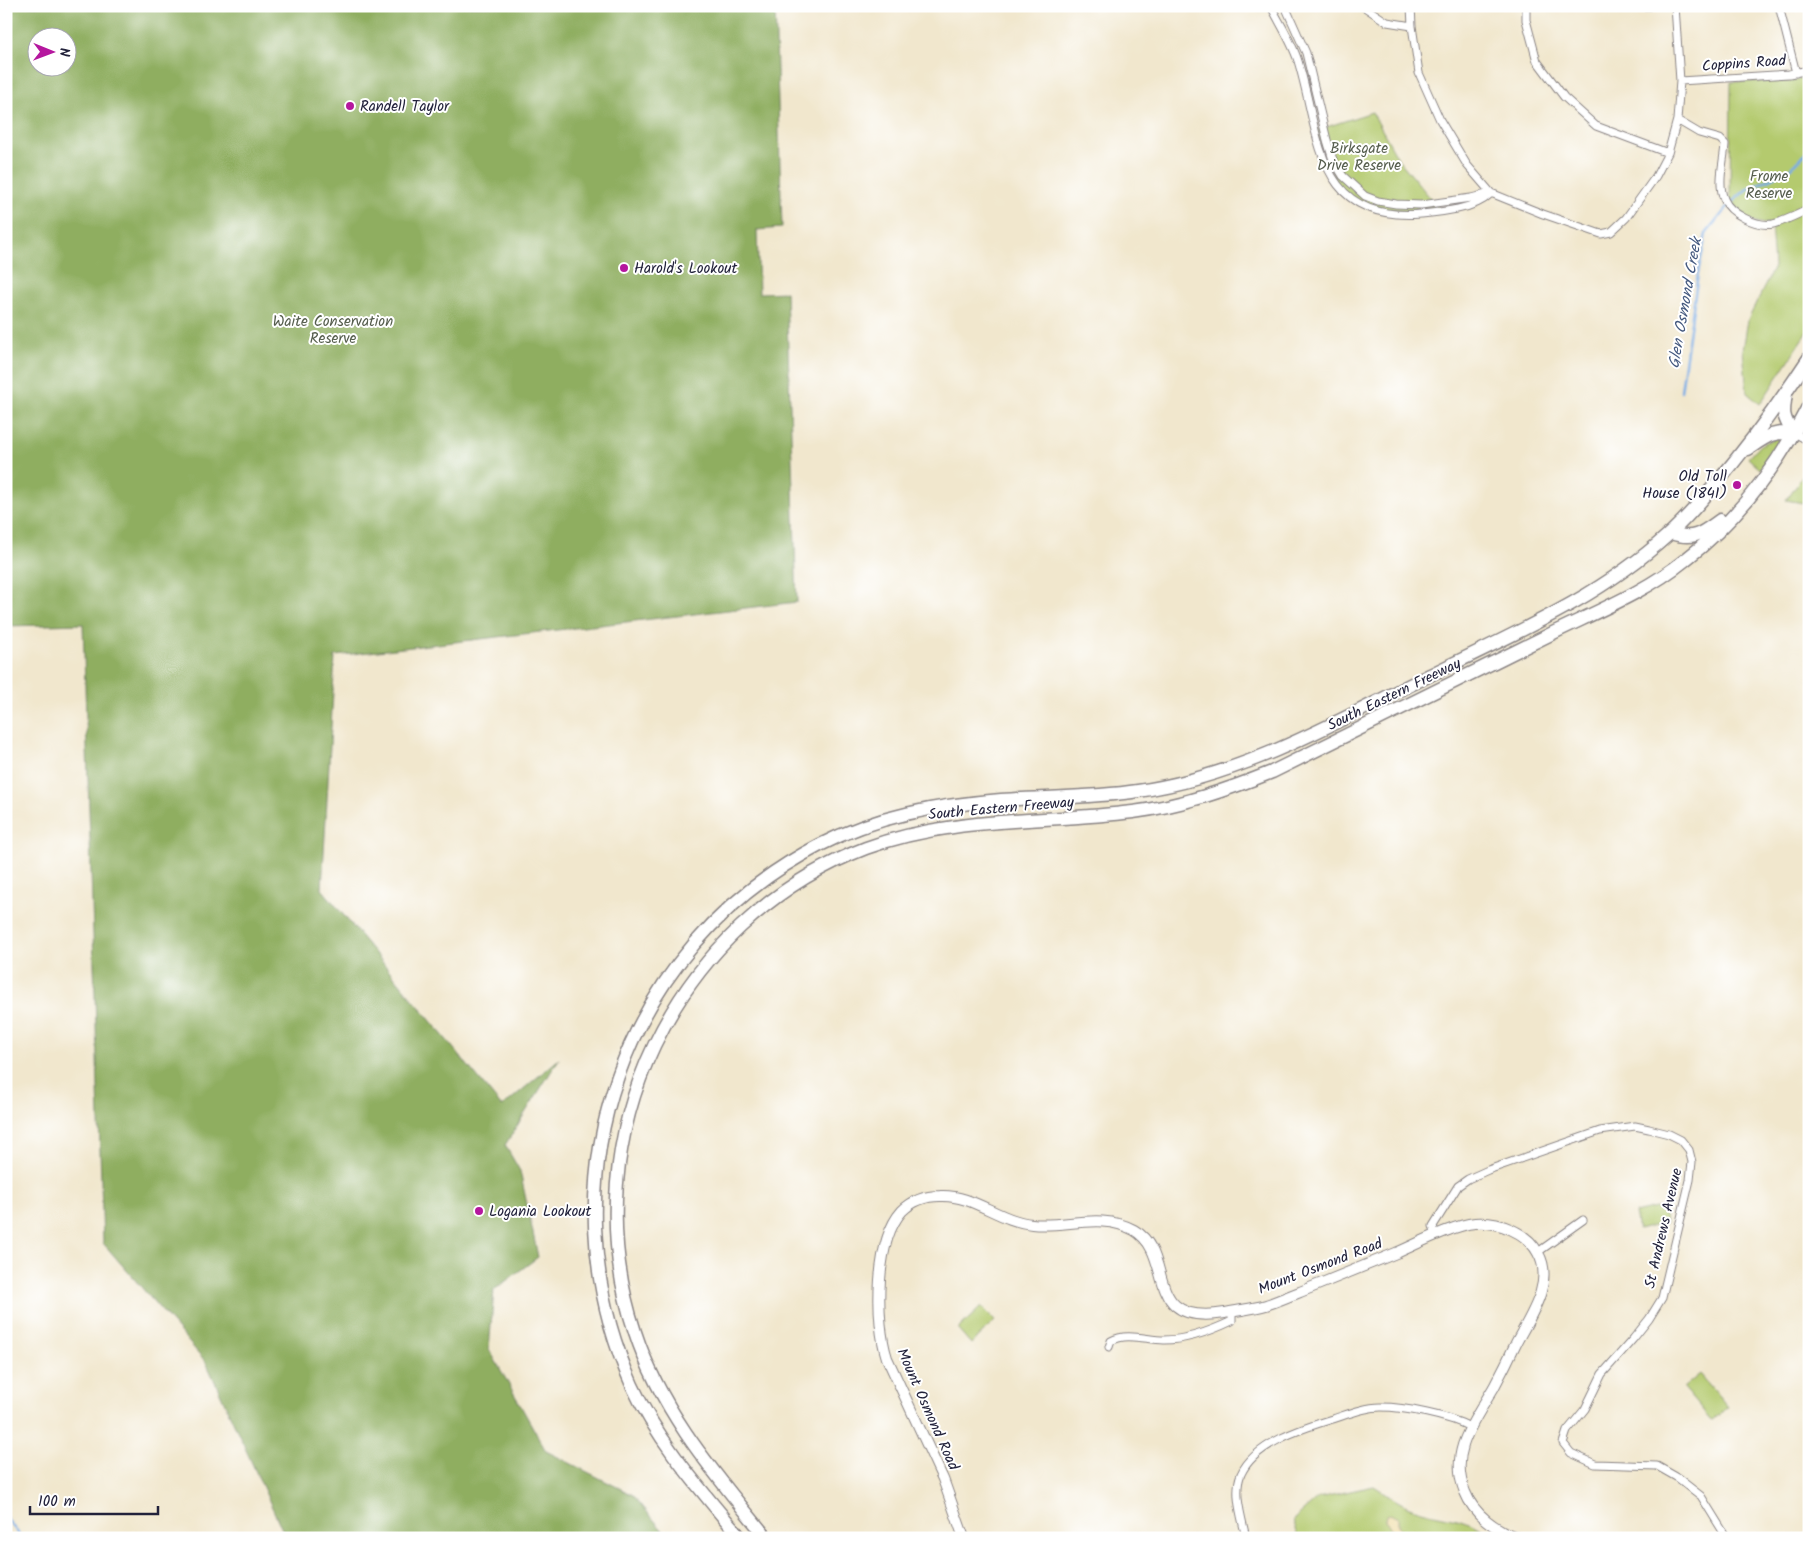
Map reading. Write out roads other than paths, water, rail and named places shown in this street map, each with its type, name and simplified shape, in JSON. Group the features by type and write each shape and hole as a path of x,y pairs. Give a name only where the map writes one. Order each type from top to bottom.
{"highway":[{"name":"South Eastern Freeway","path":"740,1538 680,1464 654,1427 633,1386 614,1336 604,1300 598,1256 595,1211 604,1119 617,1075 635,1034 657,994 682,957 747,892 784,866 823,843 866,825 909,812 954,805 999,800 1136,792 1182,783 1227,770 1312,734 1517,632 1598,588 1636,562 1671,533 1703,499 1741,452 1787,391 1809,358"},
{"path":"1787,391 1783,409 1786,423 1794,433"},
{"path":"1671,533 1682,536 1695,536 1747,501 1766,477 1809,405"},
{"path":"1741,452 1766,437 1779,432 1794,433"},
{"name":"South Eastern Freeway","path":"767,1538 697,1451 672,1414 634,1332 623,1287 617,1242 620,1152 630,1107 645,1064 664,1024 689,984 718,949 749,918 784,891 824,867 866,848 909,835 953,826 1137,811 1182,802 1228,789 1272,772 1600,611 1658,579 1685,561 1709,540 1747,501"}],"street":[{"path":"1271,6 1297,59 1324,164 1349,197 1363,206 1400,215 1433,212 1473,205 1483,201 1491,193"},
{"path":"1285,6 1306,53 1333,160 1343,176 1365,196 1378,201 1396,204 1421,205 1491,193"},
{"path":"1363,6 1387,22 1412,26"},
{"path":"1411,6 1419,73 1440,120 1466,165 1491,193 1588,231 1601,234 1611,232 1626,218 1656,176 1668,153 1677,120 1680,81 1674,6"},
{"path":"1526,6 1526,20 1537,61 1564,97 1596,126 1668,153"},
{"path":"1634,6 1650,6"},
{"path":"1779,6 1796,73"},
{"name":"Coppins Road","path":"1680,81 1789,74 1809,70"},
{"path":"1677,120 1699,134 1720,139 1725,144 1722,184 1723,198 1732,211 1748,221 1771,225 1809,209"},
{"path":"1794,433 1809,441"},
{"name":"St Andrews Avenue","path":"1436,1236 1433,1226 1458,1186 1488,1170 1600,1131 1636,1126 1669,1134 1681,1140 1689,1150 1692,1162 1680,1225 1662,1298 1639,1333 1602,1374 1585,1409 1567,1431 1563,1443 1571,1452 1595,1464 1657,1466 1678,1478 1701,1496 1727,1538"},
{"name":"Mount Osmond Road","path":"964,1538 943,1479 882,1344 879,1311 883,1256 893,1226 904,1209 922,1198 945,1196 968,1200 1009,1220 1035,1225 1101,1221 1124,1226 1137,1232 1150,1247 1166,1293 1176,1306 1197,1314 1220,1314 1266,1305 1436,1236 1471,1224 1487,1223 1509,1228 1525,1239 1538,1252"},
{"path":"1518,1538 1495,1526 1470,1505 1461,1484 1459,1471 1460,1450 1470,1427 1494,1386 1537,1302 1543,1276 1538,1252 1583,1220"},
{"path":"1109,1347 1111,1341 1118,1337 1165,1340 1195,1335 1232,1321 1232,1311"},
{"path":"1246,1538 1238,1494 1240,1477 1248,1463 1278,1439 1292,1432 1333,1418 1380,1407 1438,1416 1470,1427"}],"waterway":[{"name":"Glen Osmond Creek","path":"1681,391 1698,274 1706,234 1730,204 1746,190 1790,169 1809,150"},
{"path":"6,1518 22,1538"}],"place":[{"name":"Randell Taylor","path":"350,106"},
{"name":"Harold's Lookout","path":"624,268"},
{"name":"Old Toll House (1841)","path":"1737,485"},
{"name":"Logania Lookout","path":"479,1211"}],"park label":[{"name":"Birksgate Drive Reserve","path":"1359,156"},
{"name":"Frome Reserve","path":"1769,184"},
{"name":"Waite Conservation Reserve","path":"333,330"}]}
